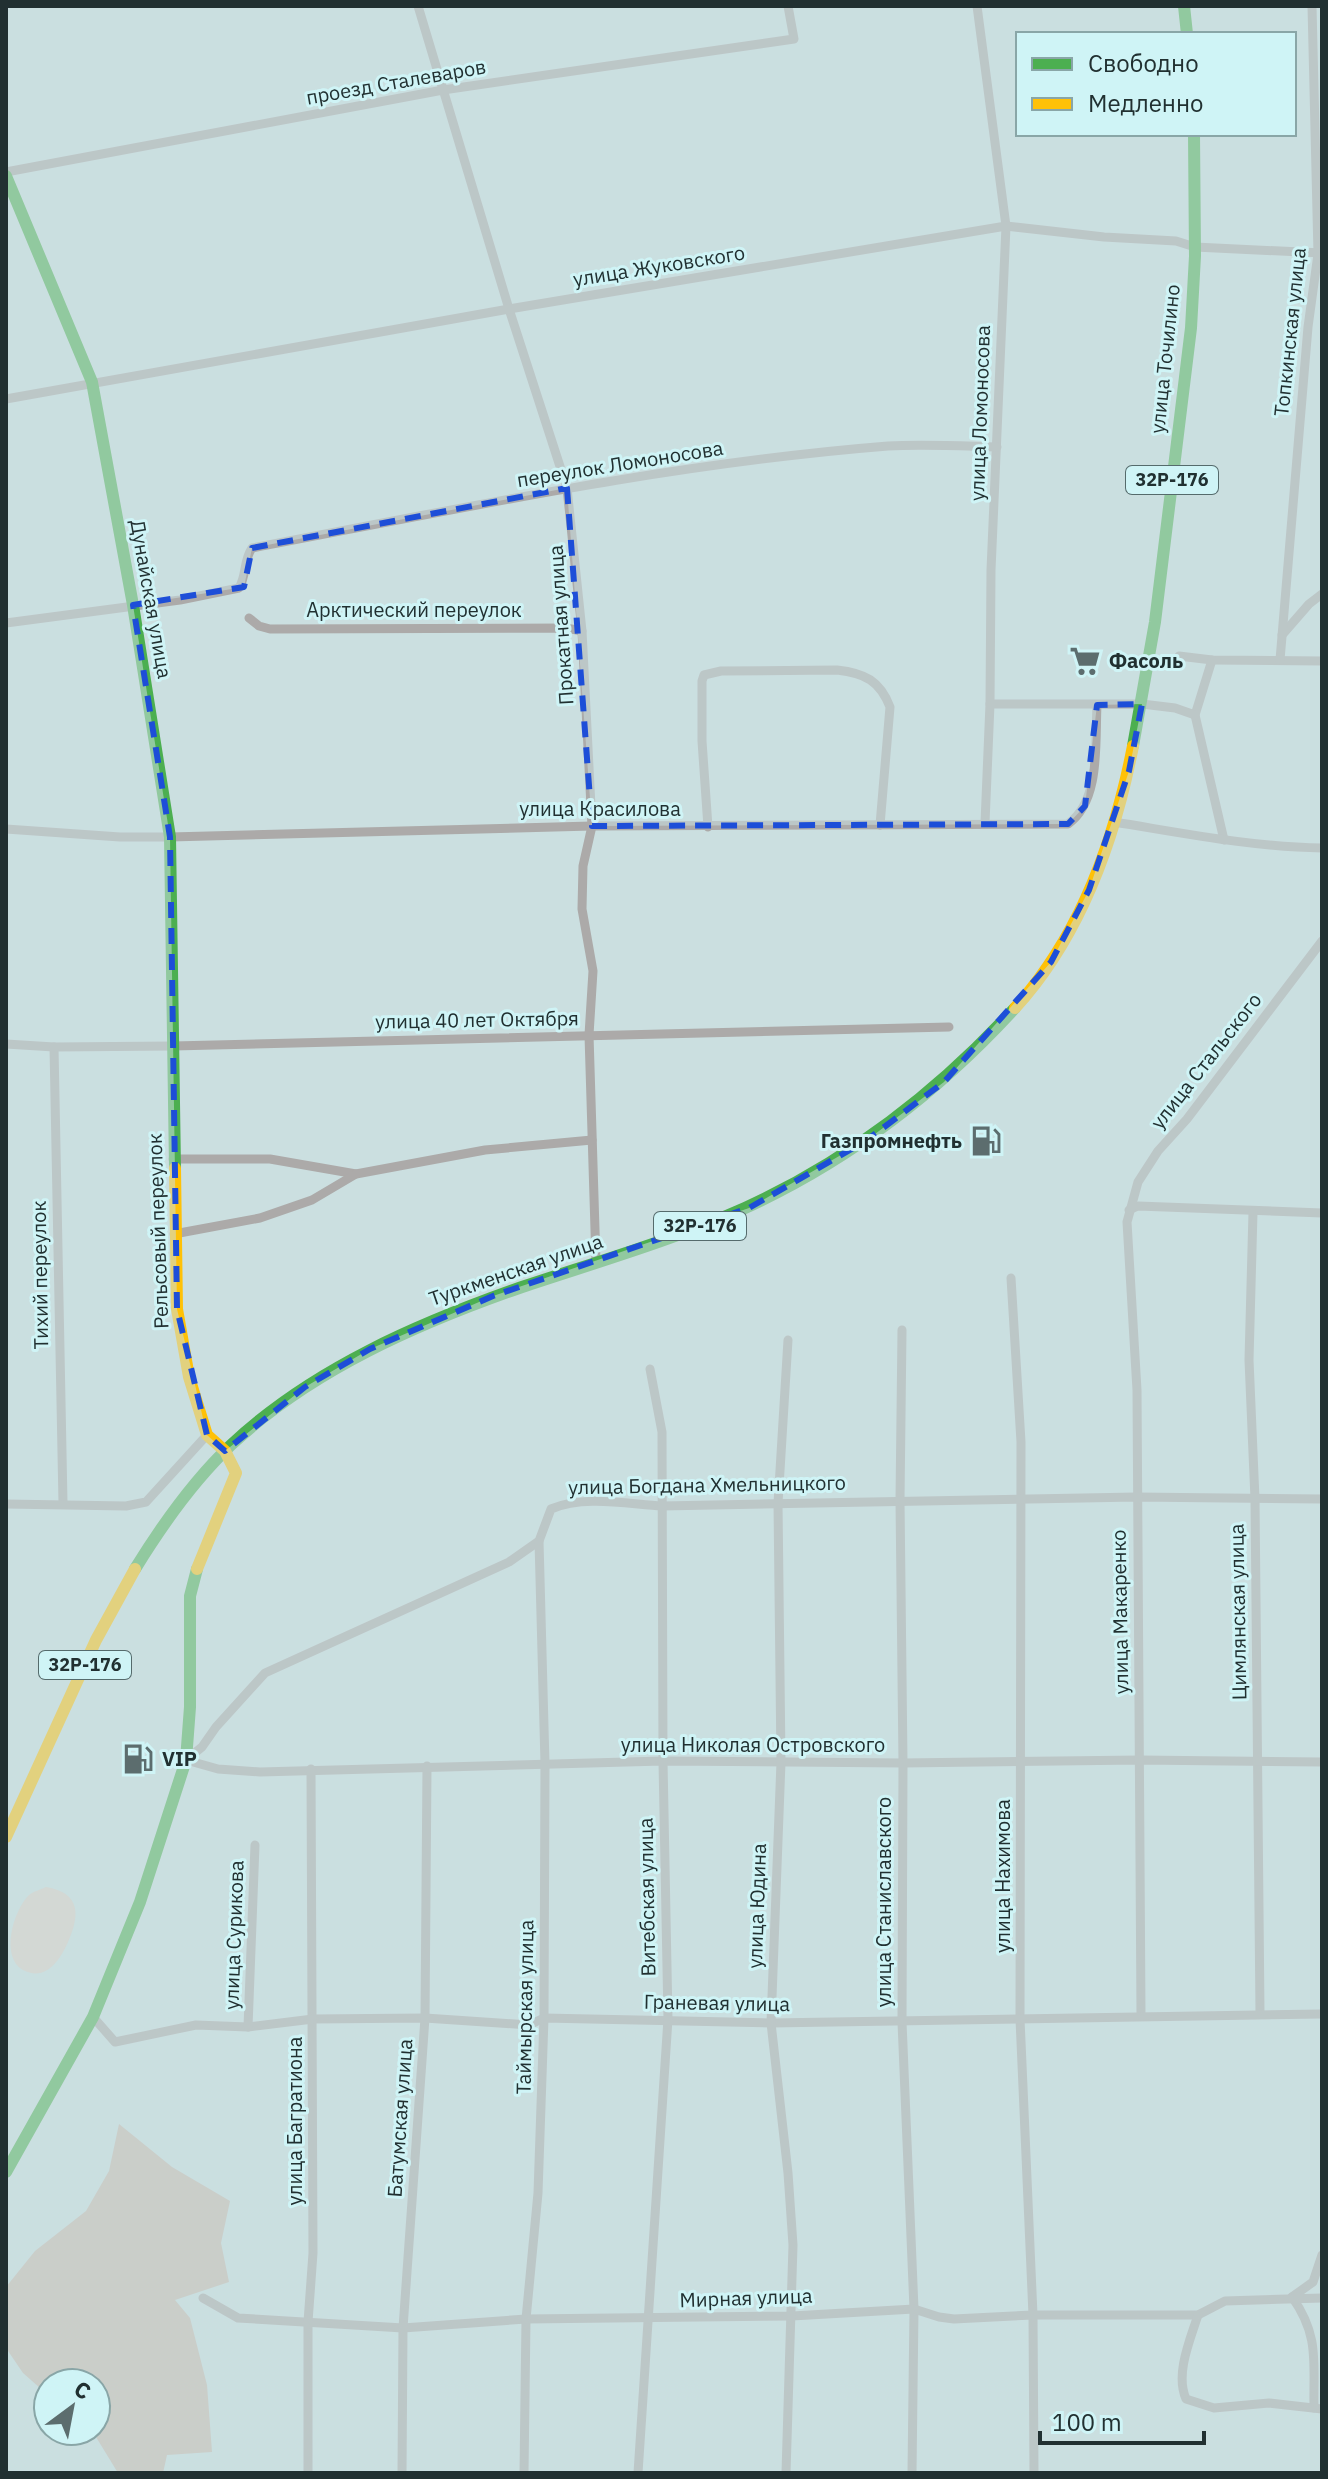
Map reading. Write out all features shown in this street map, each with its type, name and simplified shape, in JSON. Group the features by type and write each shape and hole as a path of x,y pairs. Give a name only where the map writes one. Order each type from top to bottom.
{"main road":[{"path":"1184,6 1187,32"},
{"name":"улица Точилино","path":"1114,822 1129,771 1142,704 1191,326 1195,247 1194,136"},
{"name":"Дунайская улица","path":"6,174 92,382 133,605 170,837 173,1046"},
{"name":"Туркменская улица","path":"6,1837 114,1605 151,1546 225,1451 305,1387 381,1343 479,1301 749,1208 867,1140 944,1082 989,1038 1051,962 1089,890 1114,822"},
{"name":"Рельсовый переулок","path":"173,1046 177,1309 189,1377 207,1435"},
{"path":"6,2172 93,2017 140,1902 186,1760 190,1707 190,1596 200,1560 236,1473 225,1451 207,1435"}],"street":[{"name":"Прокатная улица","path":"418,6 509,309 567,488 582,631 592,826 583,866 582,909 593,971 589,1035 596,1262"},
{"name":"проезд Сталеваров","path":"6,174 443,90 794,39 788,6"},
{"name":"улица Ломоносова","path":"977,6 1006,226 991,570 985,823"},
{"name":"Топкинская улица","path":"1280,660 1308,327 1320,254 1312,6"},
{"name":"улица Жуковского","path":"6,399 509,309 1006,226 1176,241 1195,247 1320,254"},
{"name":"переулок Ломоносова","path":"133,605 180,600 239,588 252,548 567,488 690,469 890,446 997,447"},
{"path":"1282,635 1322,594"},
{"path":"6,623 133,605"},
{"name":"Арктический переулок","path":"249,618 259,626 270,629 550,628 582,631"},
{"path":"1179,656 1212,660 1322,661"},
{"path":"1212,660 1195,715 1224,840"},
{"path":"708,827 702,741 702,681 704,675 710,672 735,670 854,672 883,690 890,707 880,825"},
{"path":"990,704 1142,704 1175,708 1195,715"},
{"name":"улица Красилова","path":"6,829 120,837 170,837 592,826 1068,824 1078,817 1085,806 1092,777 1097,705"},
{"path":"1114,822 1224,840 1322,848"},
{"name":"улица Стальского","path":"1129,1210 1138,1182 1158,1151 1187,1119 1322,941"},
{"name":"улица 40 лет Октября","path":"6,1044 54,1047 173,1046 949,1027"},
{"name":"Тихий переулок","path":"54,1047 63,1503"},
{"path":"174,1234 260,1218 312,1200 356,1174 485,1150 592,1140"},
{"path":"173,1159 270,1159 356,1174"},
{"path":"1129,1210 1138,1206 1322,1213"},
{"name":"улица Макаренко","path":"1129,1210 1126,1228 1137,1390 1141,2015"},
{"name":"Цимлянская улица","path":"1253,1212 1249,1360 1255,1499 1260,2013"},
{"name":"улица Нахимова","path":"1011,1278 1021,1442 1020,2019 1033,2315 1034,2473"},
{"name":"улица Станиславского","path":"902,1330 902,2022 914,2309 912,2473"},
{"name":"улица Юдина","path":"786,2473 792,2231 771,2023 781,1762 778,1503 788,1340"},
{"name":"Витебская улица","path":"638,2473 668,2019 662,1432 650,1369"},
{"path":"6,1504 126,1506 146,1502 207,1435"},
{"name":"улица Богдана Хмельницкого","path":"186,1760 202,1747 265,1673 509,1562 539,1541 551,1509 562,1504 662,1506 1136,1497 1322,1499"},
{"name":"Таймырская улица","path":"524,2473 526,2319 538,2193 544,2018 545,1764 539,1541"},
{"name":"улица Николая Островского","path":"186,1760 218,1769 260,1772 663,1761 1322,1762"},
{"name":"Батумская улица","path":"402,2473 403,2328 425,2018 427,1766"},
{"name":"улица Багратиона","path":"308,2473 308,2322 313,2253 311,1769"},
{"name":"улица Сурикова","path":"248,2027 255,1845"},
{"name":"Граневая улица","path":"93,2017 115,2042 196,2025 248,2027 313,2019 425,2018 529,2025 544,2018 771,2023 1322,2014"},
{"path":"1198,2315 1181,2388 1186,2399 1214,2408 1269,2403 1318,2409 1313,2336 1305,2315 1292,2297 1313,2282 1322,2255"},
{"name":"Мирная улица","path":"203,2298 238,2318 403,2328 526,2319 649,2320 914,2309 954,2319 1033,2315 1198,2315 1225,2301 1322,2298"}],"highlighted area":[{"path":"567,488 592,826 1068,824 1085,806 1097,705 1142,704 1129,771 1089,890 1051,962 944,1082 867,1140 749,1208 493,1296 370,1349 305,1387 225,1451 207,1435 177,1309 170,837 133,605 244,587 252,548"}],"shaded area":[{"path":"46,1887 66,1894 72,1900 75,1923 56,1962 45,1971 31,1973 16,1964 12,1955 11,1934 23,1902"},
{"path":"119,2124 172,2167 230,2201 221,2243 229,2282 175,2300 190,2318 207,2385 212,2452 167,2455 163,2473 118,2473 102,2447 112,2447 112,2367 32,2367 32,2381 6,2348 6,2287 35,2251 86,2211 109,2171"}],"traffic: fast":[{"path":"1184,6 1187,32"},
{"path":"1133,746 1155,622 1191,328 1195,256 1194,136"},
{"path":"6,176 92,382 133,605 170,837 175,1168"},
{"path":"135,1569 204,1473 231,1445 296,1393 368,1351 444,1316 690,1230 784,1189 890,1122 955,1068 1015,1008"},
{"path":"6,2172 93,2017 140,1902 186,1760 190,1707 190,1596 197,1569"}],"traffic: slow":[{"path":"1015,1008 1058,950 1092,885 1116,816 1133,746"},
{"path":"175,1168 177,1309 189,1377 207,1435 225,1451 236,1473 197,1569"},
{"path":"6,1837 96,1640 135,1569"}],"place":[{"name":"Фасоль","path":"1085,661"},
{"name":"Газпромнефть","path":"986,1141"},
{"name":"VIP","path":"138,1759"}]}
